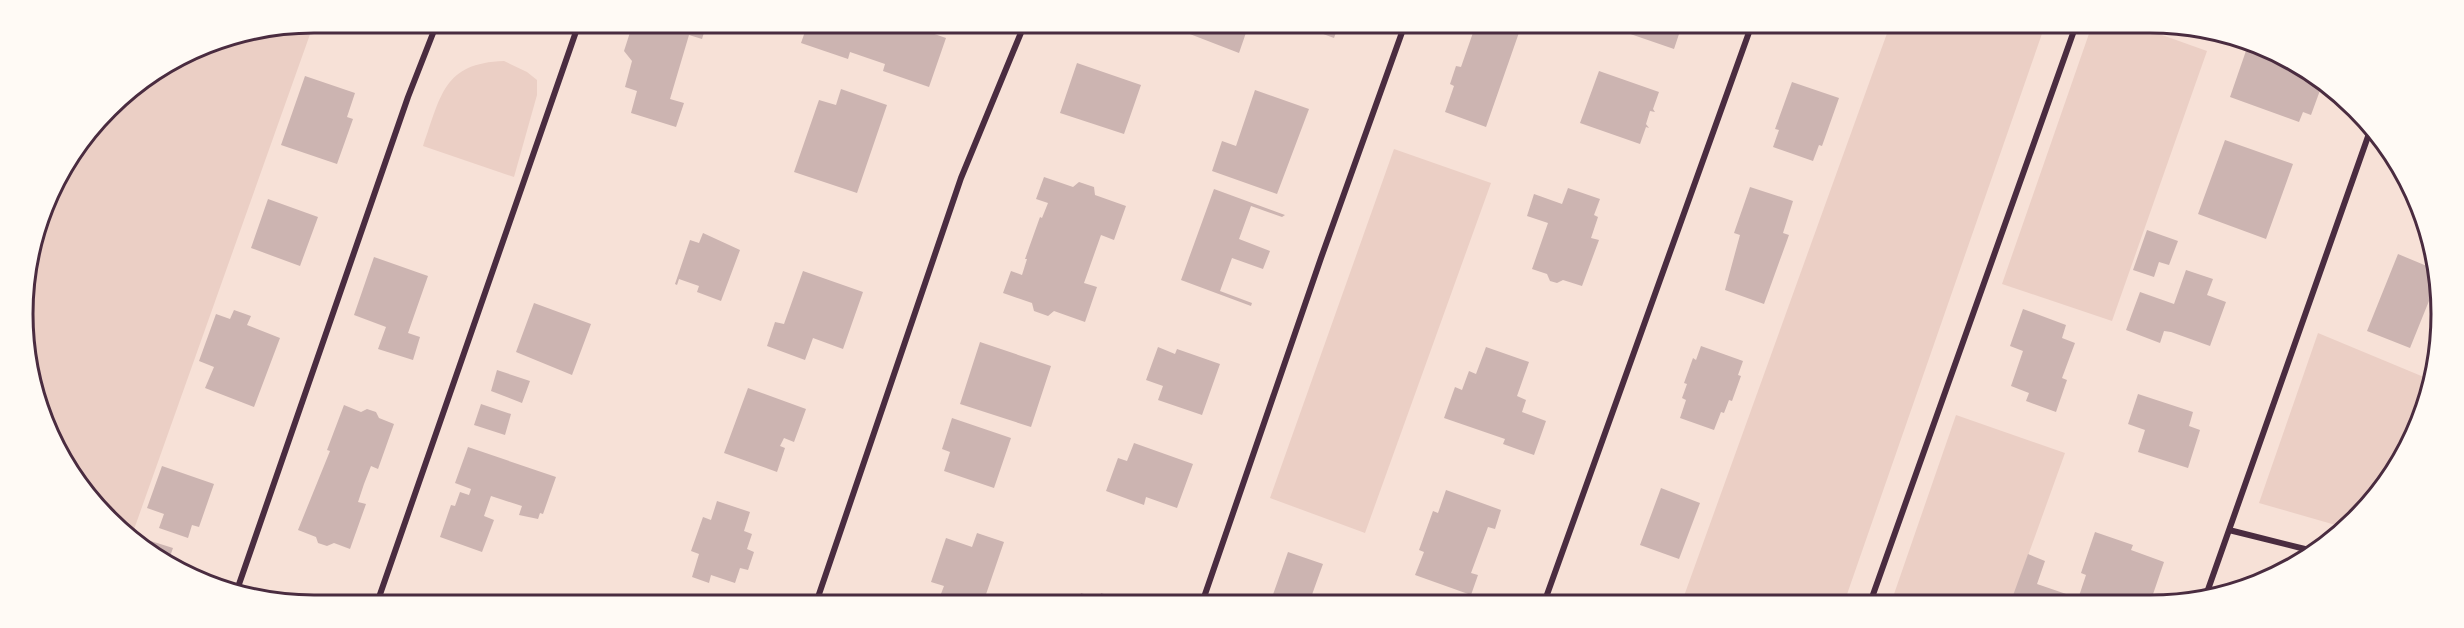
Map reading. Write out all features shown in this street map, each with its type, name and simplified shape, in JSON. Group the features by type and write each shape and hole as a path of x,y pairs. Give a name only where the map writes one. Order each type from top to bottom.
{"street":[{"path":"239,584 408,97 433,33"},
{"path":"380,595 576,33"},
{"path":"819,595 961,178 1021,33"},
{"path":"1205,595 1321,258 1403,33"},
{"path":"1547,595 1749,33"},
{"path":"1873,595 2073,33"},
{"path":"2208,589 2369,138"},
{"path":"2229,530 2305,549"}],"shaded area":[{"path":"310,33 134,529 115,513 80,470 54,422 38,369 33,314 35,277 54,206 80,158 91,143 115,115 158,80 206,54 224,48 259,38"},
{"path":"1887,33 2042,33 1847,595 1684,595"},
{"path":"2089,33 2158,33 2207,51 2112,321 2002,284"},
{"path":"504,61 527,72 537,80 537,95 514,177 423,146 440,98 456,76 468,68 484,63"},
{"path":"1394,149 1491,183 1365,533 1270,498"},
{"path":"2318,333 2424,377 2410,422 2384,470 2349,513 2335,525 2259,503"},
{"path":"1956,415 2065,453 2014,595 1894,595"}],"building":[{"path":"630,33 704,33 702,39 689,35 670,99 684,103 676,127 631,113 637,91 625,87 632,61 624,51"},
{"path":"804,33 931,33 946,38 929,87 883,71 885,64 850,52 848,59 801,43"},
{"path":"1187,33 1246,33 1239,53"},
{"path":"1320,33 1336,33 1334,38"},
{"path":"1473,33 1519,33 1486,127 1445,112 1454,86 1450,84 1456,66 1461,67"},
{"path":"1627,33 1679,33 1674,49"},
{"path":"2246,50 2291,71 2320,90 2311,115 2303,112 2299,122 2230,97"},
{"path":"1077,63 1141,85 1124,134 1060,113"},
{"path":"1599,71 1659,92 1653,109 1655,112 1650,111 1646,124 1649,128 1646,127 1640,144 1580,123"},
{"path":"305,76 355,93 347,117 353,119 337,164 281,145"},
{"path":"1792,82 1839,98 1822,146 1819,145 1813,161 1773,147 1779,130 1775,129"},
{"path":"841,89 887,105 857,193 794,172 819,100 836,105"},
{"path":"1255,90 1309,109 1277,194 1212,171 1222,141 1236,146"},
{"path":"2225,140 2293,164 2266,239 2198,214"},
{"path":"1044,177 1073,187 1079,182 1094,187 1095,195 1126,206 1114,240 1101,235 1084,283 1097,287 1085,322 1054,311 1048,316 1034,311 1032,303 1003,293 1011,271 1022,275 1027,259 1025,259 1040,217 1042,218 1048,203 1036,199"},
{"path":"1750,187 1793,201 1783,233 1789,235 1764,304 1725,290 1740,235 1734,233"},
{"path":"1568,188 1600,199 1594,215 1598,217 1591,238 1599,240 1582,286 1563,280 1557,283 1550,281 1547,274 1532,269 1548,223 1527,216 1534,194 1562,204"},
{"path":"1214,189 1285,215 1282,217 1251,206 1239,239 1270,251 1263,269 1232,258 1220,291 1252,303 1251,306 1181,280"},
{"path":"268,199 318,217 300,266 251,248"},
{"path":"2147,230 2178,241 2169,265 2159,262 2154,277 2133,270"},
{"path":"703,233 740,250 721,301 697,292 699,286 679,279 677,285 675,284 690,240 699,243"},
{"path":"2398,254 2427,266 2430,298 2410,348 2367,331"},
{"path":"374,257 428,276 408,333 420,337 413,360 378,349 386,327 354,315"},
{"path":"2186,270 2213,279 2207,295 2226,302 2210,346 2171,332 2164,331 2160,343 2126,330 2140,292 2174,304"},
{"path":"803,271 863,292 843,349 813,338 805,360 767,346 775,322 784,324"},
{"path":"534,303 591,324 572,375 516,352"},
{"path":"2023,309 2066,325 2062,338 2075,343 2062,378 2067,380 2056,412 2026,401 2029,393 2011,386 2023,351 2010,346"},
{"path":"234,310 251,316 247,325 280,338 254,407 205,388 214,367 199,361 216,314 230,319"},
{"path":"980,342 1051,366 1031,427 960,404"},
{"path":"1701,346 1743,361 1738,375 1741,376 1732,401 1729,400 1724,413 1721,412 1714,430 1680,418 1686,400 1682,398 1687,384 1684,383 1693,358 1696,360"},
{"path":"1158,347 1175,354 1177,349 1220,364 1202,415 1158,400 1163,386 1146,380"},
{"path":"1486,347 1529,362 1517,396 1526,400 1522,412 1546,421 1534,455 1503,444 1505,439 1444,418 1455,387 1462,390 1469,371 1476,374"},
{"path":"497,370 530,381 522,403 491,391"},
{"path":"748,388 806,409 794,442 784,438 780,446 785,448 777,472 724,453"},
{"path":"2138,394 2193,412 2189,426 2200,430 2188,468 2138,452 2145,430 2128,424"},
{"path":"481,404 511,414 505,435 474,425"},
{"path":"344,405 361,412 367,409 376,412 379,418 394,424 378,469 371,466 364,484 358,502 366,504 350,549 334,543 327,546 318,543 316,537 298,530 330,451 327,450"},
{"path":"952,418 1011,438 994,488 944,471 950,452 942,449"},
{"path":"1134,443 1193,464 1177,508 1146,497 1144,505 1106,491 1118,458 1127,461"},
{"path":"468,447 556,477 543,514 540,513 538,519 519,515 522,506 491,496 484,516 494,520 482,552 440,537 451,505 455,506 460,492 469,495 471,489 455,483"},
{"path":"162,466 214,484 199,527 192,525 188,538 159,528 164,514 147,508"},
{"path":"1661,488 1700,503 1679,559 1640,545"},
{"path":"1446,490 1501,510 1495,529 1488,527 1471,573 1478,575 1471,595 1415,575 1424,552 1419,550 1433,511 1438,513"},
{"path":"717,501 750,512 744,531 752,534 747,549 754,552 748,570 740,568 735,583 711,575 709,583 692,577 699,554 691,551 703,517 711,520"},
{"path":"2095,532 2133,545 2131,550 2164,562 2153,595 2079,595 2086,575 2081,573"},
{"path":"977,533 1004,542 986,595 941,595 944,586 931,582 946,538 972,547"},
{"path":"147,540 173,548 170,555"},
{"path":"1288,552 1323,564 1312,595 1273,595"},
{"path":"2028,554 2045,561 2037,584 2069,595 2013,595"}]}
